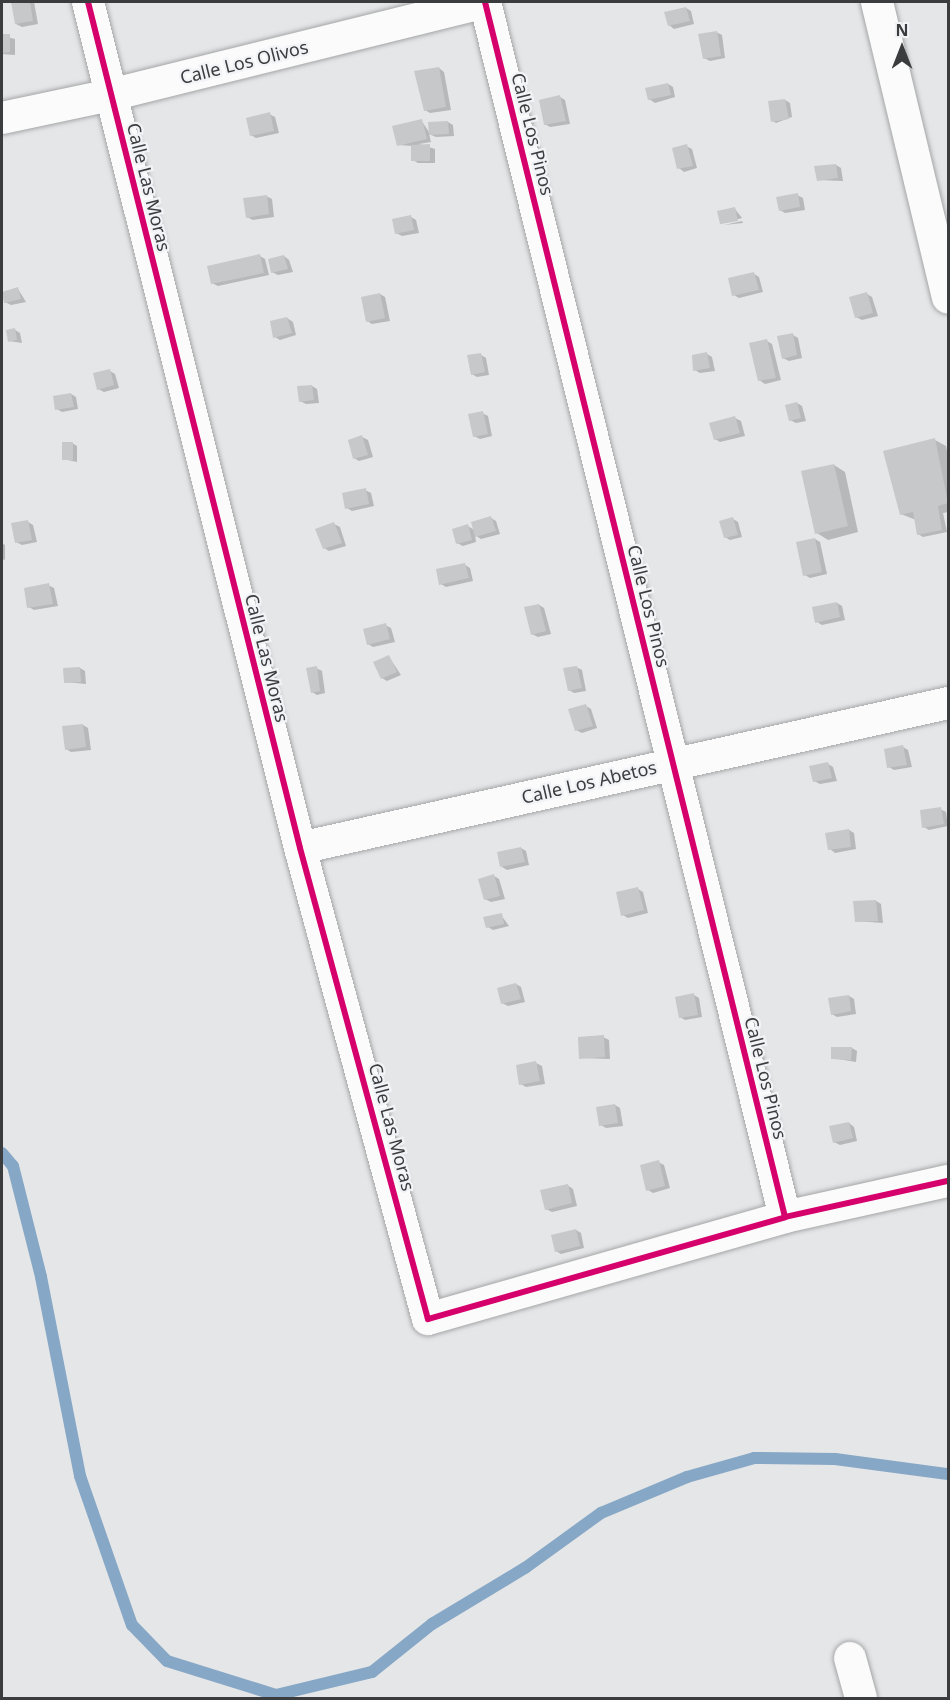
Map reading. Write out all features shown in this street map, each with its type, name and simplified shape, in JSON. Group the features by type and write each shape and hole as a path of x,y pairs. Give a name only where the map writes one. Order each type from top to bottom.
{"street":[{"name":"Calle Las Moras","path":"88,2 300,848 428,1319 785,1217"},
{"name":"Calle Los Olivos","path":"2,118 110,95 486,2"},
{"name":"Calle Los Pinos","path":"486,2 785,1217"},
{"path":"877,2 948,298"},
{"name":"Calle Los Abetos","path":"300,848 673,762 948,703"},
{"path":"785,1217 948,1181"},
{"path":"850,1658 861,1698"}],"building":[{"path":"11,2 30,2 33,21 15,24"},
{"path":"686,7 690,21 668,26 664,12"},
{"path":"717,31 721,56 703,59 698,34"},
{"path":"2,34 10,34 10,52 2,53"},
{"path":"439,67 446,107 424,111 414,71"},
{"path":"668,83 671,95 648,100 645,88"},
{"path":"560,95 566,121 544,125 539,100"},
{"path":"785,99 789,119 771,122 768,101"},
{"path":"270,112 274,131 250,136 246,118"},
{"path":"422,119 427,139 397,146 392,126"},
{"path":"448,121 449,134 429,135 428,122"},
{"path":"430,144 430,161 411,161 411,145"},
{"path":"687,144 693,166 677,169 672,148"},
{"path":"836,164 838,178 817,181 814,166"},
{"path":"798,193 800,207 779,211 776,197"},
{"path":"267,195 269,214 246,218 243,198"},
{"path":"735,207 738,221 720,224 717,211"},
{"path":"411,215 414,230 395,234 392,219"},
{"path":"260,254 264,273 211,284 207,266"},
{"path":"284,255 288,269 271,273 268,259"},
{"path":"754,272 759,290 732,296 728,278"},
{"path":"18,287 21,299 4,303 2,292"},
{"path":"867,292 873,313 855,318 849,297"},
{"path":"380,293 385,318 366,322 361,297"},
{"path":"287,317 292,333 273,338 270,321"},
{"path":"15,328 17,340 8,342 6,330"},
{"path":"793,333 797,355 782,359 777,336"},
{"path":"767,339 776,378 758,381 749,343"},
{"path":"707,352 710,368 693,371 692,355"},
{"path":"481,353 485,372 471,375 467,355"},
{"path":"110,369 114,385 97,390 93,373"},
{"path":"312,385 314,400 299,402 297,386"},
{"path":"71,393 74,407 55,410 53,396"},
{"path":"797,402 801,418 789,421 785,405"},
{"path":"483,411 488,434 473,437 468,414"},
{"path":"735,416 740,433 714,440 709,423"},
{"path":"362,435 368,455 353,459 348,440"},
{"path":"935,438 948,503 938,506 942,530 917,535 913,512 900,515 883,451"},
{"path":"62,442 73,442 73,460 62,460"},
{"path":"834,464 848,526 815,534 801,471"},
{"path":"366,488 369,504 345,509 342,493"},
{"path":"491,516 496,531 475,537 471,522"},
{"path":"733,517 738,535 724,538 719,521"},
{"path":"28,520 32,540 15,543 11,523"},
{"path":"334,522 342,543 323,549 315,529"},
{"path":"468,524 472,540 456,544 452,529"},
{"path":"815,538 822,572 803,576 796,542"},
{"path":"465,563 469,578 439,585 436,569"},
{"path":"49,583 53,604 27,608 24,588"},
{"path":"837,602 840,617 815,623 812,607"},
{"path":"539,604 546,631 531,635 524,607"},
{"path":"386,623 390,639 367,645 363,629"},
{"path":"389,655 397,672 381,679 373,662"},
{"path":"317,666 320,691 311,693 306,668"},
{"path":"577,666 582,688 568,691 563,668"},
{"path":"80,667 81,682 64,683 63,668"},
{"path":"586,704 593,726 575,731 568,709"},
{"path":"83,724 86,747 65,750 62,726"},
{"path":"903,745 907,765 887,768 884,749"},
{"path":"828,762 832,778 813,782 809,766"},
{"path":"941,807 944,824 922,828 920,810"},
{"path":"849,829 851,847 828,850 825,833"},
{"path":"521,847 525,862 500,867 497,852"},
{"path":"494,874 500,896 484,900 478,879"},
{"path":"638,887 644,910 621,916 616,892"},
{"path":"876,900 878,921 855,922 853,901"},
{"path":"502,913 504,924 486,928 483,917"},
{"path":"516,983 521,999 501,1004 497,988"},
{"path":"694,993 698,1015 679,1018 675,997"},
{"path":"849,995 851,1011 831,1015 828,998"},
{"path":"604,1035 605,1057 579,1059 578,1037"},
{"path":"831,1047 852,1047 851,1060 831,1059"},
{"path":"536,1061 540,1081 519,1085 516,1065"},
{"path":"615,1104 618,1123 599,1126 596,1107"},
{"path":"849,1122 853,1138 833,1143 829,1126"},
{"path":"659,1160 665,1186 646,1191 640,1165"},
{"path":"568,1184 572,1203 545,1210 540,1190"},
{"path":"576,1229 580,1246 555,1252 551,1235"}],"waterway":[{"path":"2,1153 13,1166 41,1277 80,1476 132,1625 167,1661 276,1695 372,1672 432,1624 525,1568 601,1513 687,1477 754,1458 835,1459 948,1474"}],"cycle path":[{"path":"88,2 300,848 428,1319 785,1217 948,1181"},
{"path":"485,2 785,1217"}]}
